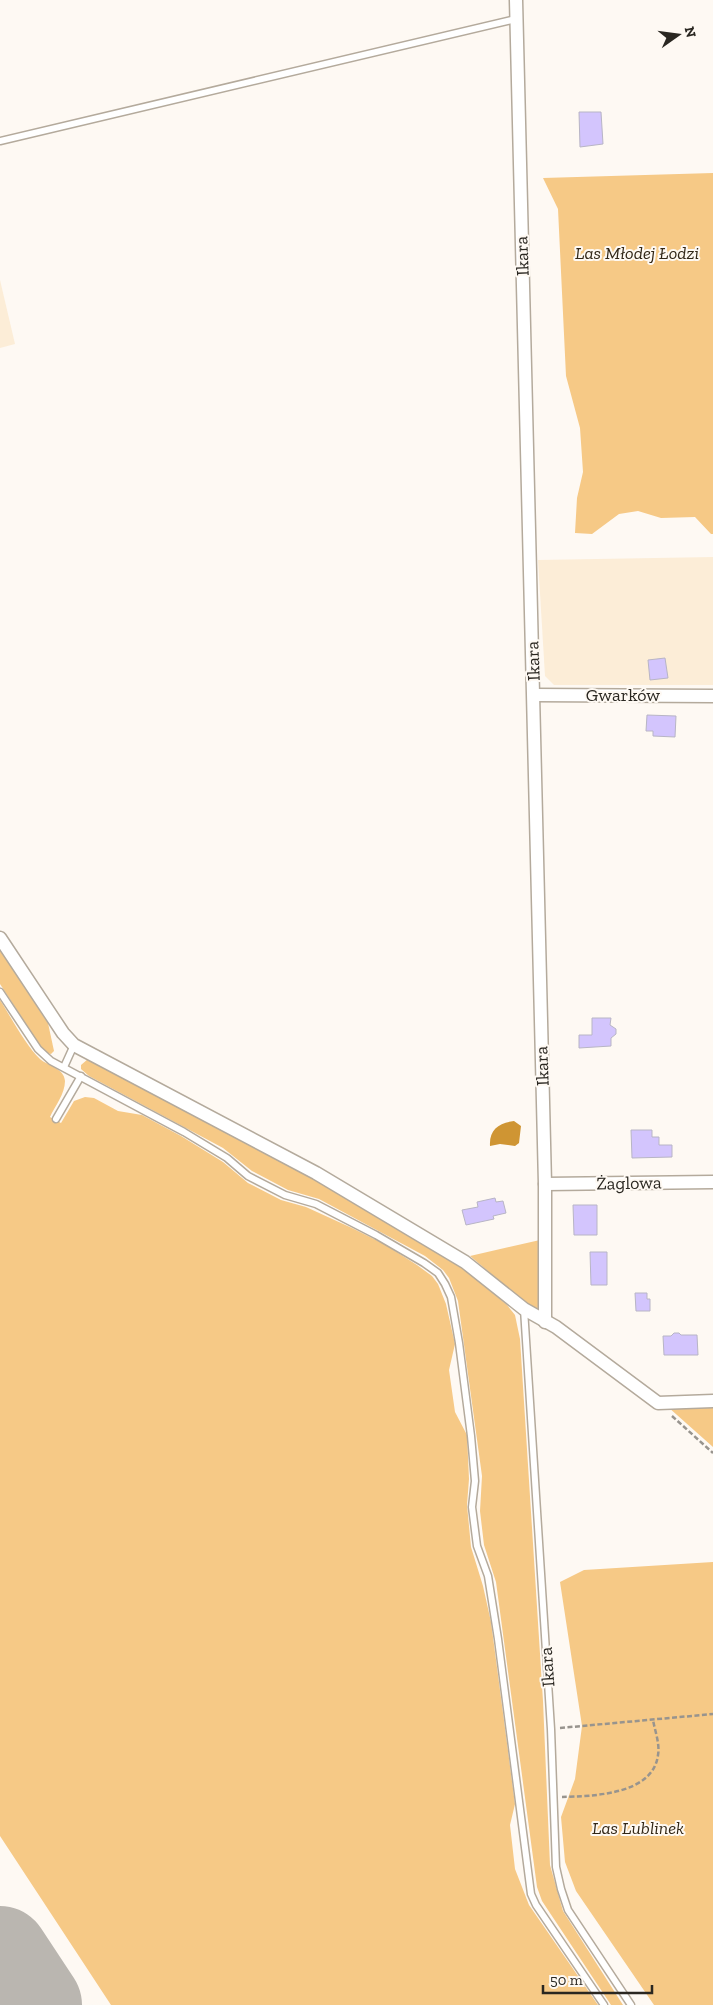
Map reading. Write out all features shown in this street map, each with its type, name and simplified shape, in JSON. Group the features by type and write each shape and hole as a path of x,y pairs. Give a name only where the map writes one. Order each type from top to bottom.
{"street":[{"name":"Ikara","path":"516,0 545,1184 545,1322"},
{"name":"Gwarków","path":"534,695 713,696"},
{"path":"0,938 63,1033 74,1044 316,1173 465,1262 524,1309 556,1327 658,1403 713,1401"},
{"name":"Żaglowa","path":"545,1184 713,1182"}],"lane":[{"path":"0,141 516,20"},
{"path":"0,992 38,1049 51,1060 184,1132 227,1158 248,1176 285,1195 316,1204 408,1254 438,1273 445,1284 451,1297 456,1325 471,1436 475,1481 472,1507 477,1546 488,1576 498,1639 531,1894 536,1905 604,2005"},
{"path":"64,1067 74,1044"},
{"path":"56,1119 80,1076"},
{"name":"Ikara","path":"524,1309 551,1729 556,1867 566,1902 577,1923 631,2005"}],"path":[{"path":"658,1403 713,1453"},
{"path":"551,1729 713,1714"},
{"path":"553,1797 608,1793 643,1781 653,1770 658,1755 653,1720"}],"shaded area":[{"path":"0,280 15,344 0,348"},
{"path":"713,557 713,685 554,685 545,676 538,560"},
{"path":"514,1121 521,1126 519,1143 515,1146 500,1144 490,1146 493,1131 504,1123"}],"green space":[{"name":"Las Młodej Łodzi","path":"713,173 713,534 695,517 661,518 638,511 619,514 592,534 575,533 577,498 583,472 580,428 566,376 558,209 543,178"},
{"path":"0,950 48,1023 54,1051 51,1054 41,1047 0,984"},
{"path":"0,1000 35,1053 40,1059 59,1070 64,1077 65,1086 50,1117 61,1123 74,1101 85,1097 94,1098 118,1111 142,1115 223,1162 248,1183 281,1200 306,1207 384,1244 432,1276 438,1284 446,1304 455,1344 449,1370 455,1412 467,1435 469,1479 467,1505 471,1547 483,1586 491,1622 515,1804 510,1825 515,1869 529,1905 598,2005 111,2005 0,1836"},
{"path":"88,1059 315,1178 459,1264 507,1305 515,1315 520,1339 543,1701 550,1865 563,1911 623,2005 611,2005 542,1901 537,1887 496,1582 484,1545 480,1511 482,1476 458,1301 449,1278 443,1270 425,1256 319,1199 288,1190 252,1171 223,1148 89,1076 81,1069 81,1065"},
{"path":"540,1240 540,1308 534,1310 470,1256"},
{"path":"713,1405 713,1447 668,1407"},
{"name":"Las Lublinek","path":"713,1562 713,2005 654,2005 576,1891 565,1862 561,1817 575,1779 582,1726 560,1582 584,1570"}],"building":[{"path":"579,112 601,112 603,144 580,147"},
{"path":"665,658 668,678 650,680 648,660"},
{"path":"647,715 676,716 675,737 653,736 653,731 646,731"},
{"path":"592,1018 611,1018 610,1025 616,1029 616,1034 611,1038 611,1046 579,1048 579,1035 592,1035"},
{"path":"631,1130 652,1130 652,1137 659,1137 659,1145 672,1145 672,1157 632,1158"},
{"path":"495,1198 496,1202 503,1201 506,1213 493,1216 494,1219 466,1225 462,1210 478,1207 477,1202"},
{"path":"573,1205 597,1205 597,1235 574,1235"},
{"path":"590,1252 607,1252 607,1285 591,1285"},
{"path":"635,1293 647,1293 647,1299 650,1299 650,1311 636,1311"},
{"path":"674,1333 697,1335 698,1355 664,1355 663,1336 671,1336"}],"runway":[{"path":"0,1955 33,2005"}]}
